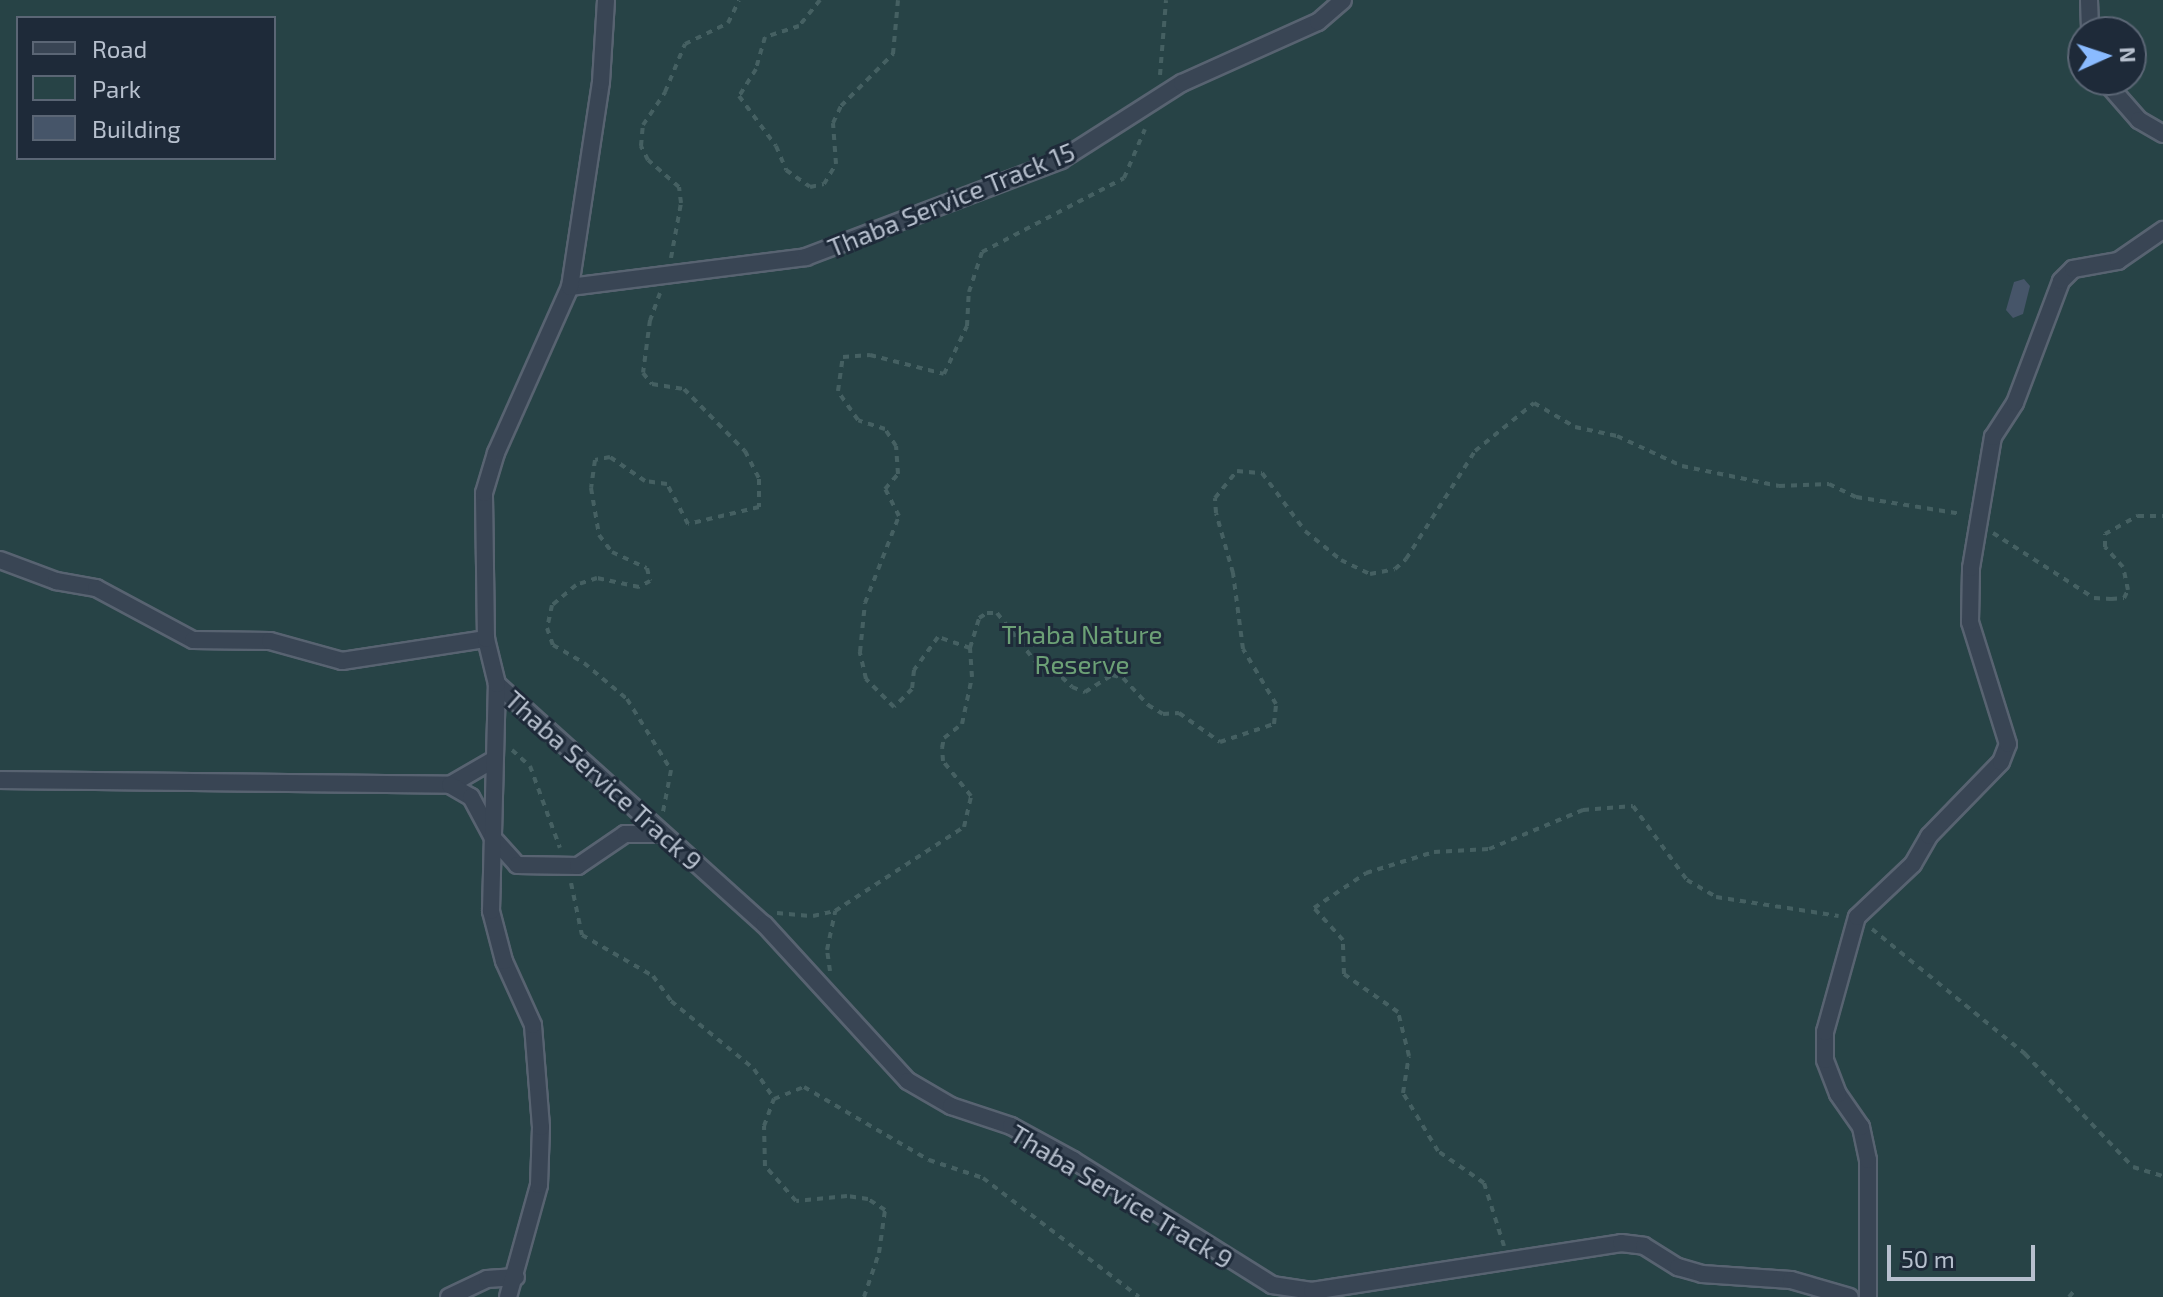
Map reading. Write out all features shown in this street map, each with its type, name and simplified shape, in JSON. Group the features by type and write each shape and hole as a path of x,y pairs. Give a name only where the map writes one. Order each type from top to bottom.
{"street":[{"path":"508,1297 539,1185 538,1064 533,1025 504,961 491,911 493,735 497,684 486,639 484,493 496,453 570,287 601,82 606,0"},
{"name":"Thaba Service Track 15","path":"570,287 806,257 1061,160 1216,65 1318,22 1343,0"},
{"path":"2118,96 2139,120 2163,134"},
{"path":"1868,1297 1868,1160 1861,1127 1838,1094 1825,1060 1825,1032 1857,917 1913,864 1929,836 2001,762 2008,744 1970,622 1978,523 1993,437 2015,403 2061,281 2073,269 2118,261 2163,230"},
{"path":"0,560 56,581 96,588 193,640 270,641 342,661 486,639"},
{"name":"Thaba Service Track 9","path":"497,684 660,834 752,913 836,997 908,1081 951,1106 1011,1126 1073,1160 1272,1285 1312,1291 1506,1258 1621,1243 1644,1246 1678,1267 1702,1274 1791,1280 1850,1297"},
{"path":"450,785 493,760"},
{"path":"0,780 450,785 471,797 493,838 517,865 568,867 591,861 625,834 660,834"},
{"path":"449,1297 487,1279 516,1277"}],"path":[{"path":"660,834 671,770 627,699 584,663 553,645 547,628 552,605 576,585 597,578 631,588 650,581 647,568 612,552 599,535 591,488 595,460 610,457 645,481 667,484 688,524 759,507 759,479 745,451 684,389 652,384 643,373 650,320 668,276 681,203 679,187 641,146 643,125 665,92 685,44 728,23 739,0"},
{"path":"820,0 799,26 765,37 756,69 739,96 776,146 786,170 810,187 824,184 836,164 833,123 841,106 893,54 898,0"},
{"path":"970,648 938,637 914,670 912,689 894,707 866,679 860,652 865,603 899,516 885,489 898,474 896,446 885,429 858,420 838,391 843,357 870,355 944,374 967,326 969,292 982,252 1124,178 1159,98 1166,0"},
{"path":"752,913 813,916 835,911 951,838 970,814 971,796 943,761 942,748 944,738 962,724 970,701 970,648 979,618 997,613 1038,665 1053,669 1072,687 1085,692 1112,675 1123,678 1148,705 1163,714 1179,713 1220,742 1274,724 1276,704 1243,649 1233,573 1216,513 1215,498 1237,471 1262,473 1305,531 1359,571 1385,574 1406,559 1475,451 1534,403 1575,427 1617,436 1682,466 1779,486 1829,484 1856,497 1962,514 2094,598 2124,598 2128,590 2123,567 2105,547 2105,534 2138,516 2163,516"},
{"path":"493,735 530,766 568,867 582,935 653,976 671,1001 754,1069 774,1099 763,1149 765,1166 781,1189 796,1201 857,1197 885,1210 879,1253 864,1297"},
{"path":"1506,1258 1484,1183 1438,1151 1403,1093 1409,1056 1398,1012 1344,974 1343,940 1314,908 1366,873 1434,852 1489,849 1583,810 1633,806 1687,880 1716,897 1857,917 2025,1054 2133,1167 2163,1176"},
{"path":"835,911 827,950 836,997"},
{"path":"774,1099 804,1087 814,1090 929,1160 983,1178 1139,1297"},
{"path":"2069,1297 2074,1291"}],"green space":[{"name":"Thaba Nature Reserve","path":"0,0 2163,0 2163,1297 0,1297"}],"building":[{"path":"2024,279 2030,286 2023,314 2013,318 2006,310 2014,282"}]}
